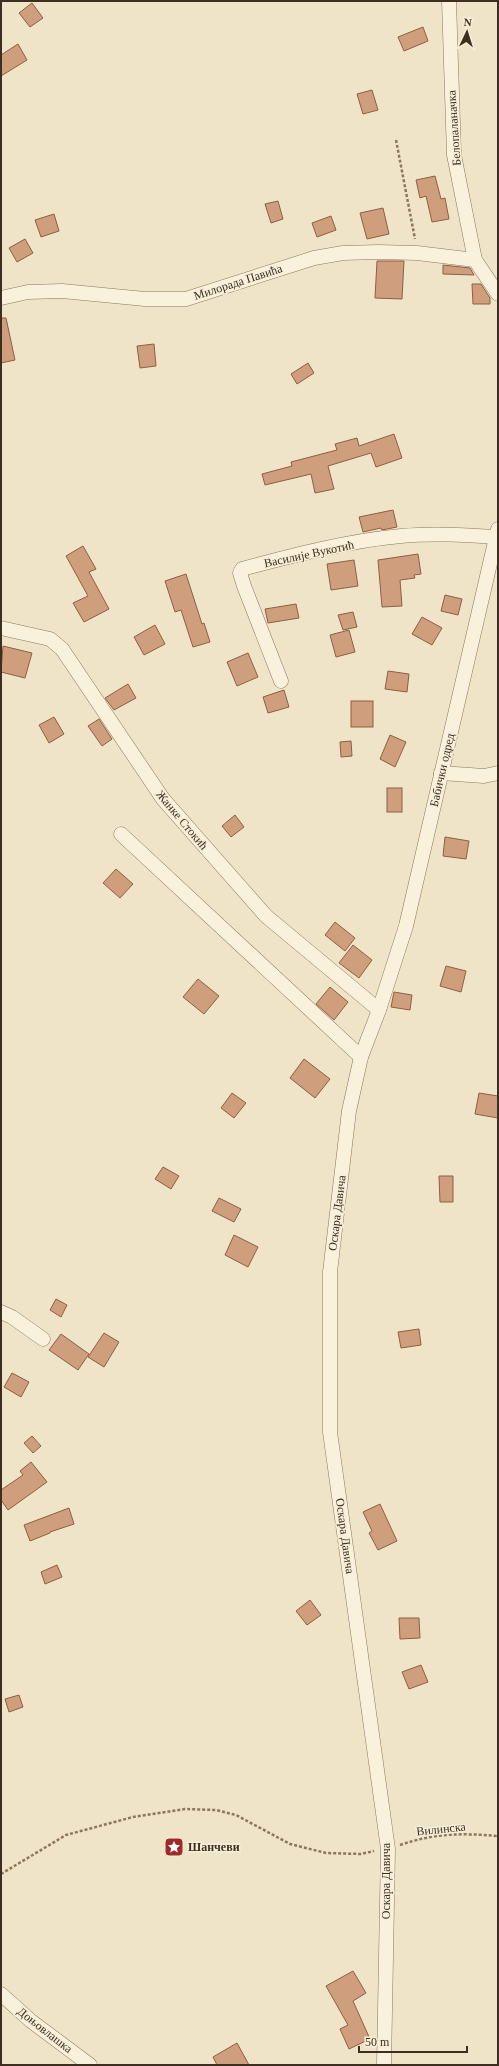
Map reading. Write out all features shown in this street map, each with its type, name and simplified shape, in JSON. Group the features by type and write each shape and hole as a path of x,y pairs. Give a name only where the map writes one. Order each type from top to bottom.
{"street":[{"name":"Белопаланачка","path":"449,1 454,155 474,260 498,294"},
{"name":"Милорада Павића","path":"1,298 28,292 62,291 145,299 186,299 314,258 343,253 378,252 417,254 474,260"},
{"name":"Василије Вукотић","path":"281,681 244,586 240,573 242,569 300,553 401,536 497,533"},
{"name":"Бабички одред","path":"379,1010 406,926 497,533"},
{"name":"Жанке Стокић","path":"1,628 50,639 62,649 163,800 266,916 379,1010"},
{"path":"441,773 484,776 498,773"},
{"path":"121,834 361,1058"},
{"name":"Оскара Давича","path":"379,1010 361,1058 349,1111 330,1272 330,1432 388,1849 384,2065"},
{"path":"1,1312 12,1317 43,1339"},
{"name":"Доњовлашка","path":"1,1994 31,2021 90,2065"}],"path":[{"path":"396,140 417,254"},
{"name":"Вилинска","path":"1,1874 66,1835 133,1817 185,1809 216,1810 236,1815 290,1844 326,1853 361,1854 388,1849 424,1837 464,1833 498,1836"}],"building":[{"path":"32,3 43,18 30,27 19,13"},
{"path":"423,27 428,41 404,51 398,37"},
{"path":"18,44 27,60 1,76 1,55"},
{"path":"372,90 378,110 363,114 357,94"},
{"path":"435,176 441,199 445,198 449,219 432,222 426,196 420,198 416,180"},
{"path":"278,201 283,219 271,223 265,204"},
{"path":"383,208 389,234 367,239 360,213"},
{"path":"54,214 59,231 41,237 35,220"},
{"path":"331,216 336,230 317,237 312,223"},
{"path":"25,239 33,253 17,262 9,248"},
{"path":"377,261 404,261 402,299 375,298"},
{"path":"443,265 470,268 474,275 443,274"},
{"path":"472,284 481,284 490,298 490,304 473,304"},
{"path":"1,318 6,318 15,360 1,363"},
{"path":"154,344 156,366 140,368 137,346"},
{"path":"308,363 314,373 297,384 291,374"},
{"path":"394,434 402,458 376,467 371,453 328,466 334,489 315,493 311,474 265,485 262,474 292,466 291,462 337,450 335,444 357,438 359,446"},
{"path":"393,510 397,527 382,530 381,528 363,532 359,517"},
{"path":"83,546 96,569 89,572 109,609 84,622 73,603 88,596 66,556"},
{"path":"418,554 421,574 414,575 415,578 400,580 402,606 382,607 378,560"},
{"path":"354,560 358,586 331,590 327,564"},
{"path":"186,574 202,624 204,623 210,642 193,647 181,610 175,612 165,581"},
{"path":"445,595 462,599 458,615 441,611"},
{"path":"296,604 299,618 268,623 265,609"},
{"path":"353,612 357,627 343,630 338,615"},
{"path":"422,617 442,628 432,645 412,634"},
{"path":"155,625 165,644 144,655 134,637"},
{"path":"349,630 355,652 336,657 330,635"},
{"path":"3,646 32,653 25,678 1,672"},
{"path":"248,653 258,677 237,686 227,662"},
{"path":"388,671 409,674 407,692 385,689"},
{"path":"128,684 136,698 114,710 105,698"},
{"path":"284,690 289,707 268,713 263,697"},
{"path":"351,701 373,701 373,727 351,727"},
{"path":"54,717 64,734 49,743 39,725"},
{"path":"99,719 112,739 102,746 88,726"},
{"path":"390,735 406,742 395,767 380,759"},
{"path":"351,741 352,756 341,757 340,742"},
{"path":"387,788 402,788 402,812 387,812"},
{"path":"235,815 244,827 231,837 222,826"},
{"path":"445,837 469,841 466,859 443,856"},
{"path":"116,869 133,884 120,898 103,883"},
{"path":"335,922 355,938 345,951 325,935"},
{"path":"353,945 372,960 359,978 339,963"},
{"path":"446,966 466,971 461,992 440,986"},
{"path":"198,979 219,996 204,1014 183,997"},
{"path":"330,987 348,1002 334,1020 316,1004"},
{"path":"394,992 412,995 410,1010 391,1007"},
{"path":"304,1059 330,1079 315,1098 290,1078"},
{"path":"232,1093 246,1103 234,1118 221,1108"},
{"path":"479,1093 498,1096 498,1118 475,1114"},
{"path":"163,1167 179,1176 171,1189 155,1179"},
{"path":"439,1176 453,1176 453,1202 440,1202"},
{"path":"219,1198 241,1209 234,1222 212,1211"},
{"path":"234,1235 258,1247 248,1267 225,1255"},
{"path":"56,1299 67,1305 61,1317 50,1310"},
{"path":"419,1329 421,1345 401,1348 398,1332"},
{"path":"104,1333 119,1342 104,1367 88,1357"},
{"path":"61,1334 89,1354 78,1370 49,1350"},
{"path":"12,1373 29,1382 21,1397 4,1387"},
{"path":"32,1436 41,1446 33,1453 24,1443"},
{"path":"31,1462 47,1482 8,1510 1,1500 1,1490 23,1475 20,1471"},
{"path":"380,1504 397,1541 378,1550 369,1533 372,1531 363,1512"},
{"path":"69,1508 74,1524 30,1541 24,1525"},
{"path":"57,1565 62,1577 45,1584 41,1572"},
{"path":"310,1600 321,1615 307,1625 296,1611"},
{"path":"399,1618 419,1618 420,1638 400,1639"},
{"path":"421,1665 428,1682 409,1689 402,1672"},
{"path":"19,1695 23,1707 9,1712 5,1699"},
{"path":"353,1971 366,1993 353,2001 370,2039 349,2049 340,2029 348,2025 326,1986"},
{"path":"237,2043 249,2065 217,2065 213,2057"}],"place":[{"name":"Шанчеви","path":"174,1847"}]}
